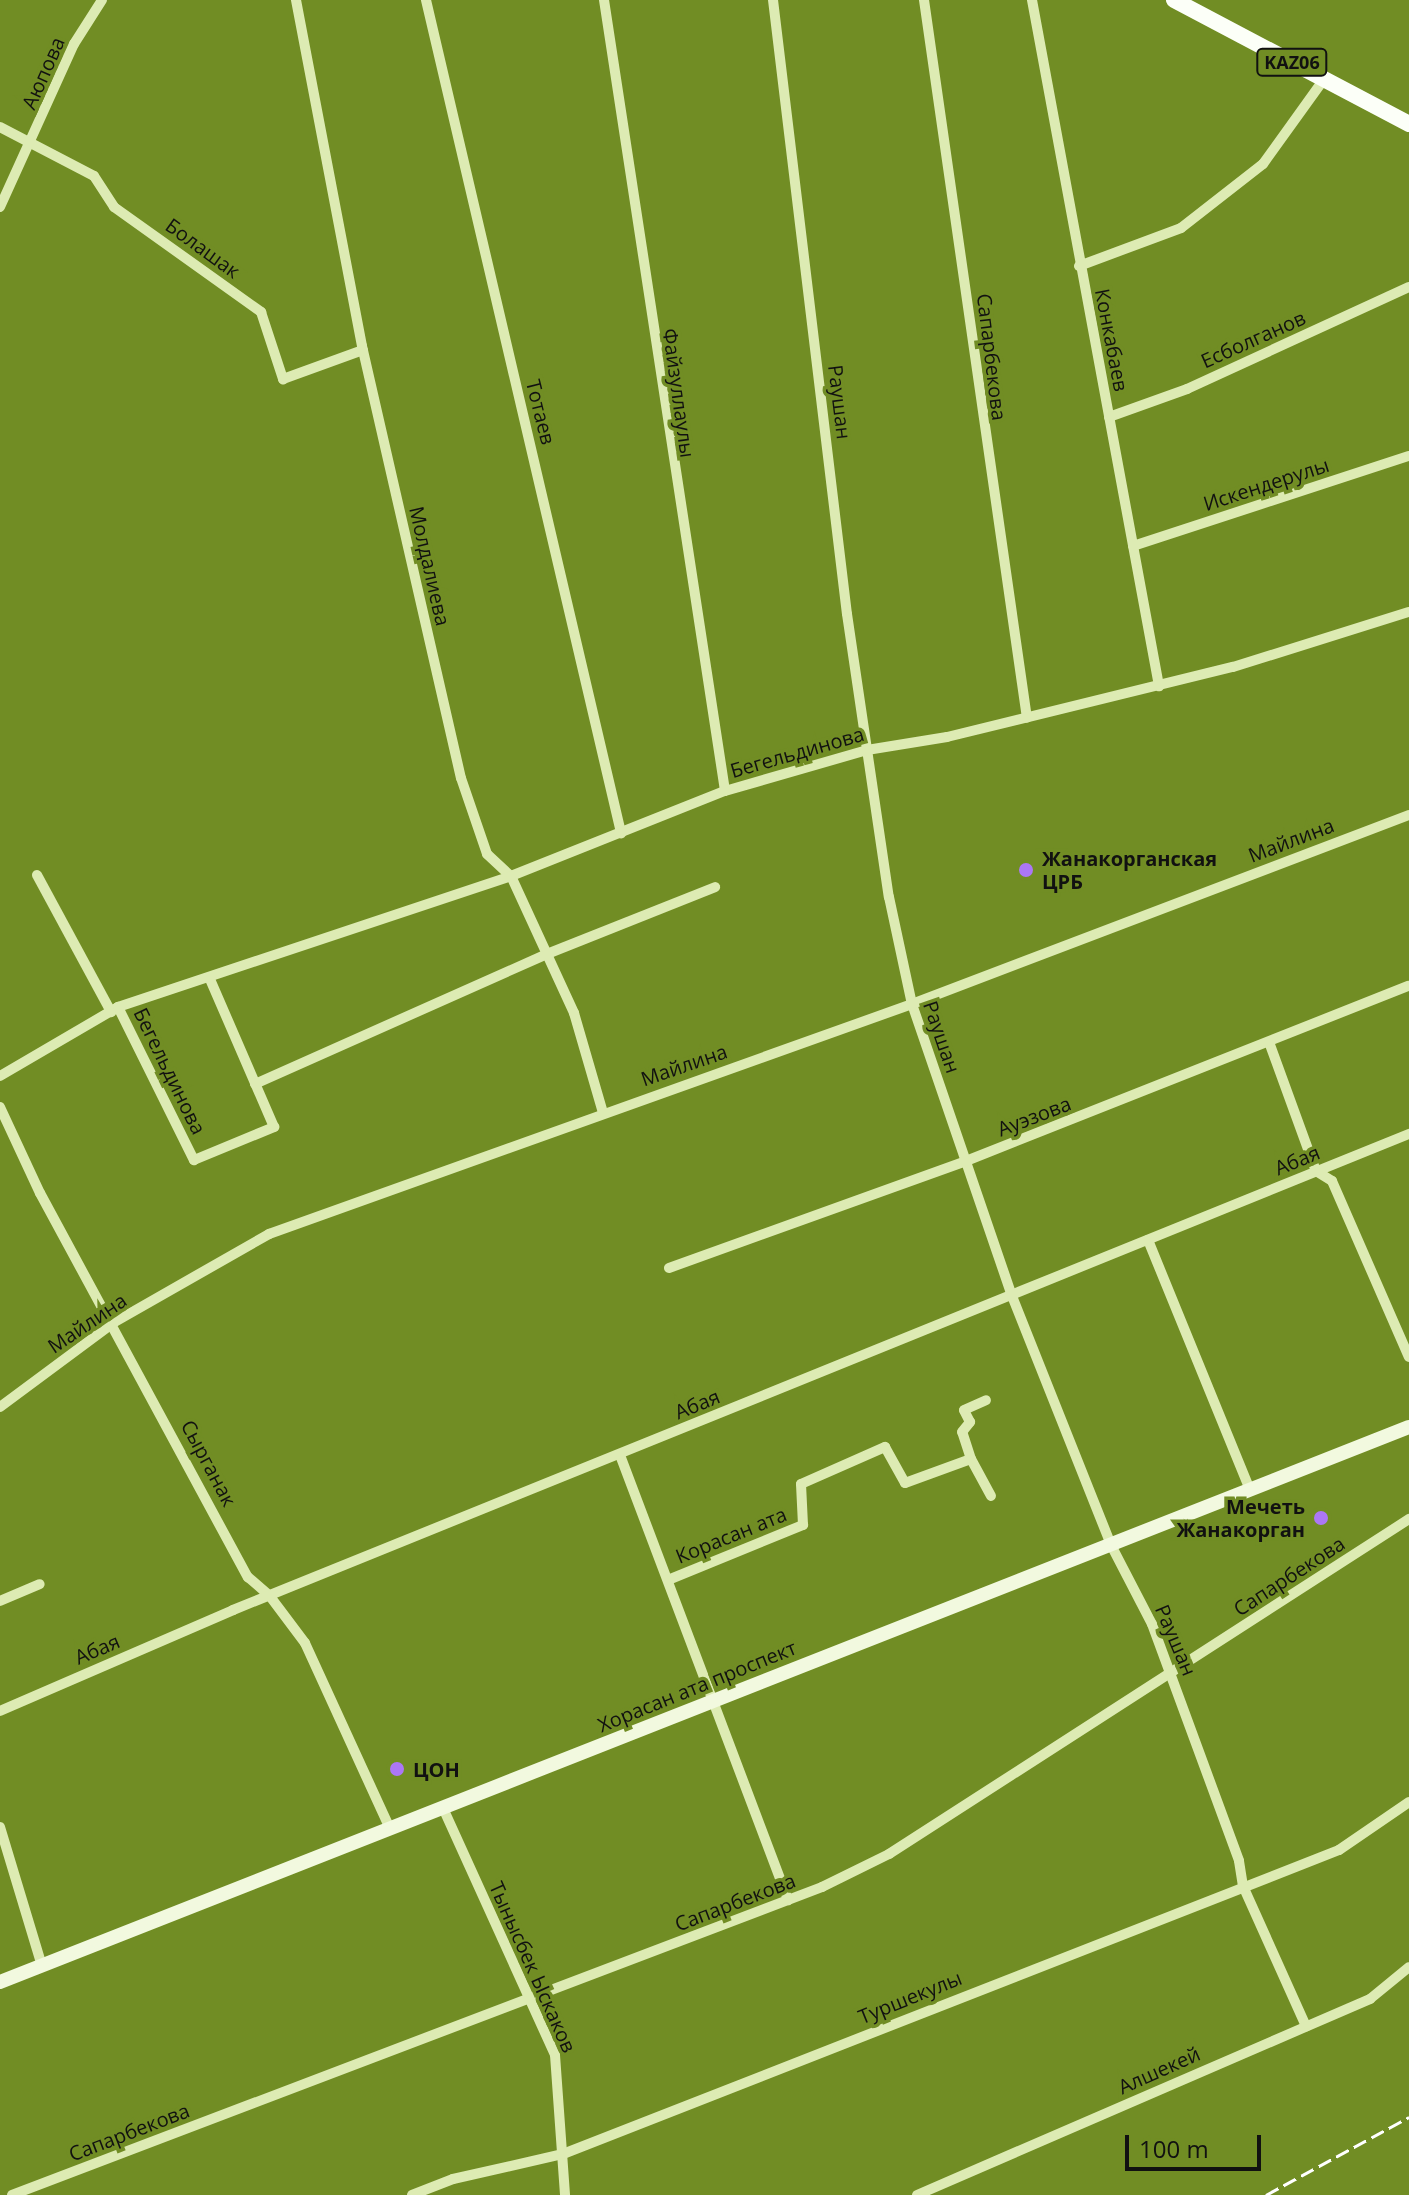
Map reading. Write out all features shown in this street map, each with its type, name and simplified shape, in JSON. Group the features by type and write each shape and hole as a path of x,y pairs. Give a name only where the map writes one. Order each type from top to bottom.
{"main road":[{"name":"KAZ06","path":"1174,0 1409,124"},
{"name":"Хорасан ата проспект","path":"0,1982 1409,1427"}],"street":[{"name":"Аюпова","path":"0,207 74,44 102,0"},
{"name":"Молдалиева","path":"296,0 363,350 461,778 487,854 511,876 574,1013 603,1113"},
{"name":"Тотаев","path":"426,0 621,833"},
{"name":"Файзуллаулы","path":"604,0 725,791"},
{"name":"Раушан","path":"773,0 867,750 912,1004 1012,1296 1111,1545 1172,1675 1239,1861 1243,1886 1306,2026"},
{"name":"Сапарбекова","path":"924,0 1027,718"},
{"name":"Конкабаев","path":"1032,0 1159,686"},
{"path":"1079,266 1181,228 1263,164 1324,79"},
{"name":"Болашак","path":"0,127 30,146 94,176 114,207 261,312 283,379 363,350"},
{"name":"Есболганов","path":"1109,417 1187,389 1409,287"},
{"name":"Искендерулы","path":"1133,546 1409,456"},
{"name":"Бегельдинова","path":"0,1076 115,1010 511,876 725,791 867,750 1027,718 1159,686 1409,612"},
{"name":"Майлина","path":"0,1407 113,1323 269,1234 912,1004 1409,815"},
{"name":"Бегельдинова","path":"37,875 115,1010 194,1160 274,1127 209,977"},
{"path":"255,1084 547,954 715,887"},
{"name":"Ауэзова","path":"669,1268 966,1161 1409,986"},
{"path":"1269,1042 1316,1171 1332,1181 1409,1357"},
{"name":"Сырганак","path":"0,1107 40,1193 248,1577 269,1595 305,1643 390,1829"},
{"name":"Абая","path":"0,1711 269,1595 1409,1134"},
{"path":"1148,1240 1250,1490"},
{"path":"986,1400 964,1410 970,1422 962,1432 971,1459 991,1496"},
{"name":"Корасан ата","path":"668,1580 803,1525 801,1484 885,1447 905,1483 971,1459"},
{"path":"620,1455 788,1900"},
{"name":"Сапарбекова","path":"12,2195 788,1900 889,1854 1172,1675 1409,1519"},
{"path":"0,1601 40,1584"},
{"name":"Туршекулы","path":"412,2195 453,2179 563,2154 1339,1850 1409,1802"},
{"name":"Тынысбек Ыскаков","path":"443,1808 555,2055 565,2195"},
{"path":"0,1827 42,1966"},
{"name":"Алшекей","path":"917,2195 1370,1999 1409,1967"}],"railway":[{"path":"1266,2195 1409,2117"}],"place":[{"name":"Жанакорганская ЦРБ","path":"1026,870"},
{"name":"Мечеть Жанакорган","path":"1321,1518"},
{"name":"ЦОН","path":"397,1769"}]}
